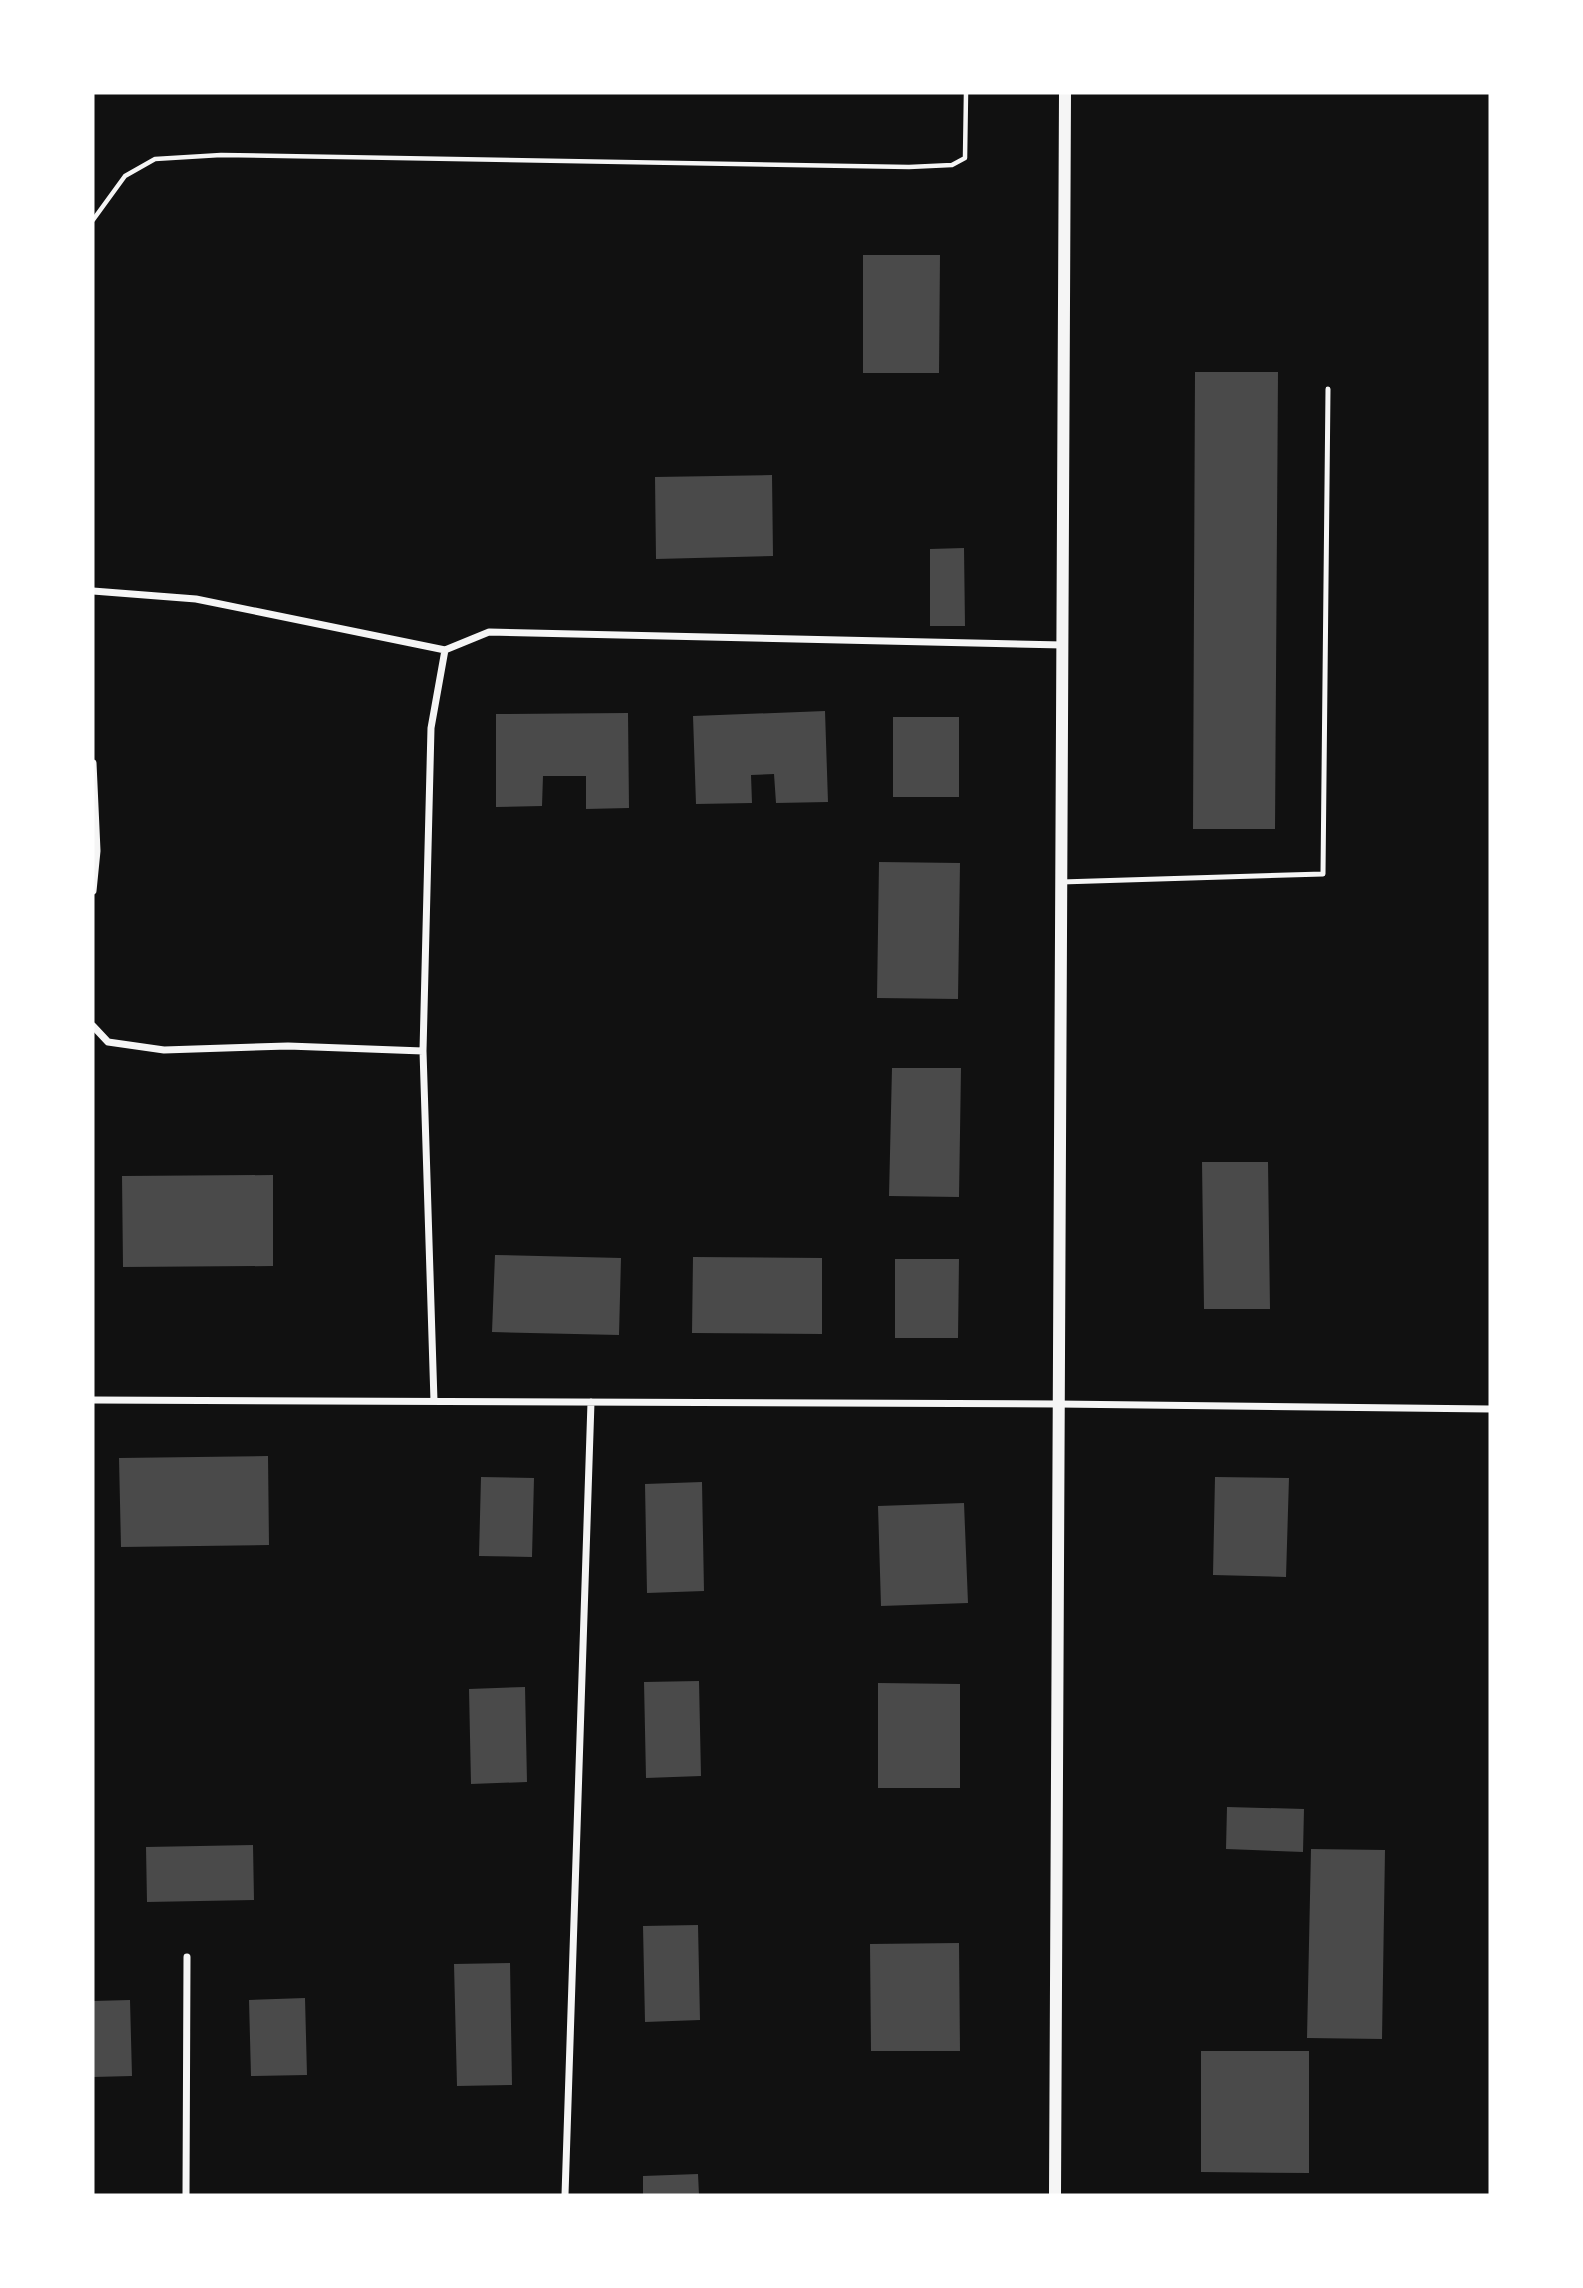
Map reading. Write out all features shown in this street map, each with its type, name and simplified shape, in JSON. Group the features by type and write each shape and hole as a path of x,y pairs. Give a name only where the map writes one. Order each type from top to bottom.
{"street":[{"path":"1055,2195 1065,93"},
{"path":"93,591 196,599 445,650 489,632 1063,645"},
{"path":"434,1401 423,1051 431,728 445,650"},
{"path":"93,763 97,852 93,891"},
{"path":"93,1026 108,1042 164,1050 288,1046 423,1051"},
{"path":"93,1400 1058,1404 1490,1409"},
{"path":"565,2195 591,1402"},
{"path":"186,2195 187,1957"}],"lane":[{"path":"1061,882 1323,874 1328,389"}],"path":[{"path":"93,220 125,176 155,159 168,158 221,155 868,166 952,165 965,158 966,93"}],"building":[{"path":"863,255 940,255 939,373 863,373"},
{"path":"1195,372 1278,372 1275,829 1193,829"},
{"path":"772,475 773,556 656,559 655,477"},
{"path":"964,548 965,626 930,626 930,549"},
{"path":"825,711 828,802 776,803 774,774 751,775 752,803 696,804 693,716"},
{"path":"628,713 629,808 586,809 586,776 543,776 542,806 496,807 496,714"},
{"path":"893,717 959,717 959,797 893,797"},
{"path":"879,862 960,863 958,999 877,998"},
{"path":"892,1068 961,1068 959,1197 889,1196"},
{"path":"1202,1162 1268,1162 1270,1309 1204,1309"},
{"path":"273,1175 273,1266 123,1267 122,1176"},
{"path":"495,1255 621,1258 619,1335 492,1332"},
{"path":"693,1257 822,1258 822,1334 692,1333"},
{"path":"895,1259 959,1259 958,1338 895,1338"},
{"path":"268,1456 269,1545 121,1547 119,1458"},
{"path":"481,1477 534,1478 532,1557 479,1556"},
{"path":"1215,1477 1289,1478 1286,1577 1213,1575"},
{"path":"702,1482 704,1591 647,1593 645,1484"},
{"path":"964,1503 968,1603 881,1606 878,1506"},
{"path":"699,1681 701,1776 646,1778 644,1682"},
{"path":"878,1683 960,1684 960,1788 878,1788"},
{"path":"525,1687 527,1782 471,1784 469,1689"},
{"path":"1227,1807 1304,1809 1303,1852 1226,1849"},
{"path":"253,1845 254,1900 147,1902 146,1847"},
{"path":"1311,1849 1385,1850 1382,2039 1307,2038"},
{"path":"698,1925 700,2020 645,2022 643,1926"},
{"path":"959,1943 960,2051 871,2051 870,1944"},
{"path":"510,1963 512,2085 457,2086 454,1964"},
{"path":"305,1998 307,2075 251,2076 249,2000"},
{"path":"130,2000 132,2076 93,2077 93,2001"},
{"path":"1201,2051 1309,2051 1309,2173 1201,2172"},
{"path":"698,2174 699,2195 643,2195 643,2176"}]}
